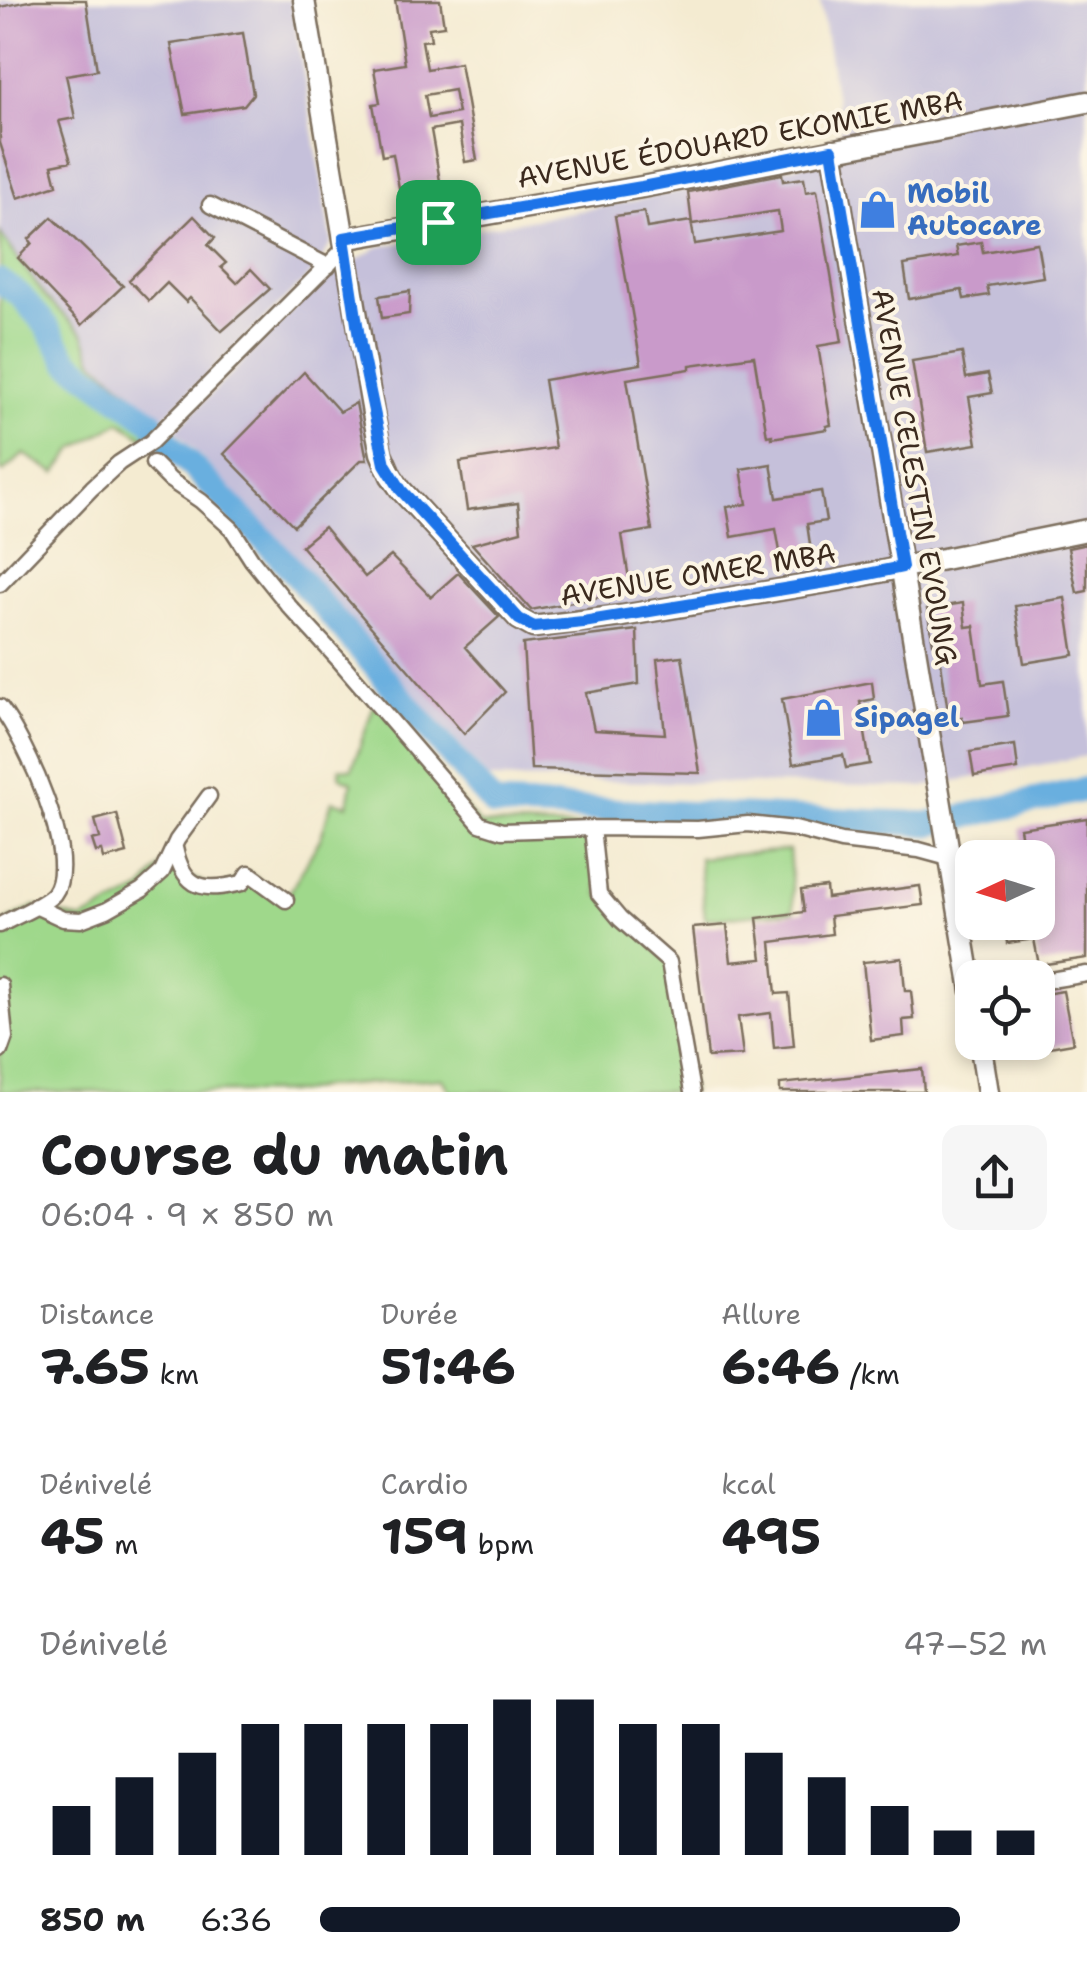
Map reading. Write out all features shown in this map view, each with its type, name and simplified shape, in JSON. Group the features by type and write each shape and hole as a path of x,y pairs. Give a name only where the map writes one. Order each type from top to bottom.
{"street":[{"name":"AVENUE OMER MBA","path":"304,0 381,453 391,476 410,501 519,619 534,627 622,616 1087,530"},
{"name":"AVENUE ÉDOUARD EKOMIE MBA","path":"345,243 1087,102"},
{"name":"AVENUE CELESTIN EVOUNG","path":"832,150 967,960"},
{"path":"210,205 328,266"},
{"path":"0,584 105,475 151,442 328,266 345,243"},
{"path":"153,463 232,529 289,606 480,824 502,831 698,829 748,824 795,829 841,840 950,850"},
{"path":"0,707 16,727 38,775 55,826 61,871 51,897 0,924"},
{"path":"36,906 63,919 80,920 108,910 142,890 162,872 177,840 209,796"},
{"path":"592,828 599,894 620,919 669,962 692,1092"},
{"path":"175,848 183,874 203,888 242,883 249,873 286,900"},
{"path":"1055,979 1087,974"},
{"path":"0,986 4,1037 0,1051"},
{"path":"983,1060 988,1092"}],"shaded area":[{"path":"0,0 291,0 332,242 314,271 162,419 93,360 83,333 46,298 0,233"},
{"path":"820,0 1087,0 1087,756 923,787 489,779 333,600 176,430 314,288 378,247 633,201 802,165 841,130"}],"green space":[{"path":"0,233 46,298 83,333 93,360 162,419 145,438 120,422 74,449 56,473 24,454 3,472 0,469"},
{"path":"375,702 480,824 592,828 599,894 669,962 692,1092 451,1092 442,1078 301,1092 0,1092 0,925 35,906 81,920 142,890 175,848 183,874 218,889 249,873 286,899 321,837 332,801 348,805 352,782 340,777 340,768 352,769"},
{"path":"789,850 794,911 705,919 699,858"}],"building":[{"path":"34,0 86,0 97,70 66,75 75,118 59,121 71,161 52,165 57,185 18,198 0,143 0,7"},
{"path":"395,0 440,0 444,26 429,28 431,40 422,41 427,69 460,63 477,160 465,162 459,125 431,130 440,181 399,188 393,154 382,156 373,104 380,103 374,69 405,64","holes":["454,90 458,113 429,118 425,95"]},
{"path":"243,33 253,94 244,105 185,114 171,44"},
{"path":"782,174 783,181 804,178 806,192 817,190 842,342 818,346 831,425 827,429 767,436 754,356 627,379 652,530 622,535 631,591 531,610 472,544 521,531 518,503 467,510 460,462 555,448 544,380 641,364 615,216 644,212 647,228 691,221 695,244 781,231 778,211 692,224 688,192"},
{"path":"194,216 215,238 208,245 226,263 221,267 237,283 251,269 270,289 222,331 190,298 186,302 167,283 149,301 129,280"},
{"path":"52,217 123,286 82,325 18,258 32,243 29,239"},
{"path":"981,242 983,252 1037,243 1043,277 987,286 989,295 964,299 962,290 909,299 904,265 958,256 956,246"},
{"path":"410,291 409,314 382,318 379,296"},
{"path":"962,353 966,378 988,374 992,393 969,397 977,444 927,452 912,361"},
{"path":"304,372 340,412 356,403 367,460 361,460 294,526 224,454"},
{"path":"771,464 777,498 821,491 826,521 807,524 812,558 782,563 776,529 732,537 727,507 747,504 741,469"},
{"path":"324,527 365,577 391,556 431,597 458,573 499,617 465,647 505,692 464,734 301,546"},
{"path":"1087,544 1087,591 1077,593 1068,548"},
{"path":"1065,598 1074,655 1024,663 1015,606"},
{"path":"963,603 966,627 974,626 982,684 1003,681 1008,716 963,722 962,717 949,719 938,642 933,643 927,609"},
{"path":"637,630 639,684 586,693 594,730 665,734 657,659 682,656 700,773 531,769 523,644"},
{"name":"Sipagel","path":"872,682 874,699 860,702 870,764 846,768 843,755 793,764 782,699"},
{"path":"1015,745 1018,769 974,776 970,752"},
{"path":"117,814 127,853 104,859 102,851 96,852 92,840 100,838 95,820"},
{"path":"1087,818 1087,958 1055,963 1038,960 1034,940 1055,940 1055,840 1022,840 1020,828"},
{"path":"920,886 923,905 830,916 832,934 771,942 776,994 789,993 794,1046 774,1048 771,1013 738,1017 743,1055 708,1057 693,928 727,925 731,962 762,959 757,918 804,912 801,890 826,887 827,898"},
{"path":"902,958 905,991 911,991 914,1019 903,1020 904,1036 871,1040 863,962"},
{"path":"1063,991 1073,1043 1055,1046 1055,992"},
{"path":"922,1069 924,1092 780,1092 780,1084"}],"waterway":[{"path":"0,281 20,295 46,325 68,361 151,421 284,561 494,805 930,824 1087,789"}],"place":[{"name":"Mobil Autocare","path":"877,209"},
{"name":"Sipagel","path":"824,717"}],"route":[{"path":"832,150 902,567 583,622 534,627 519,619 401,490 381,453 344,238 438,222 832,150"}]}
